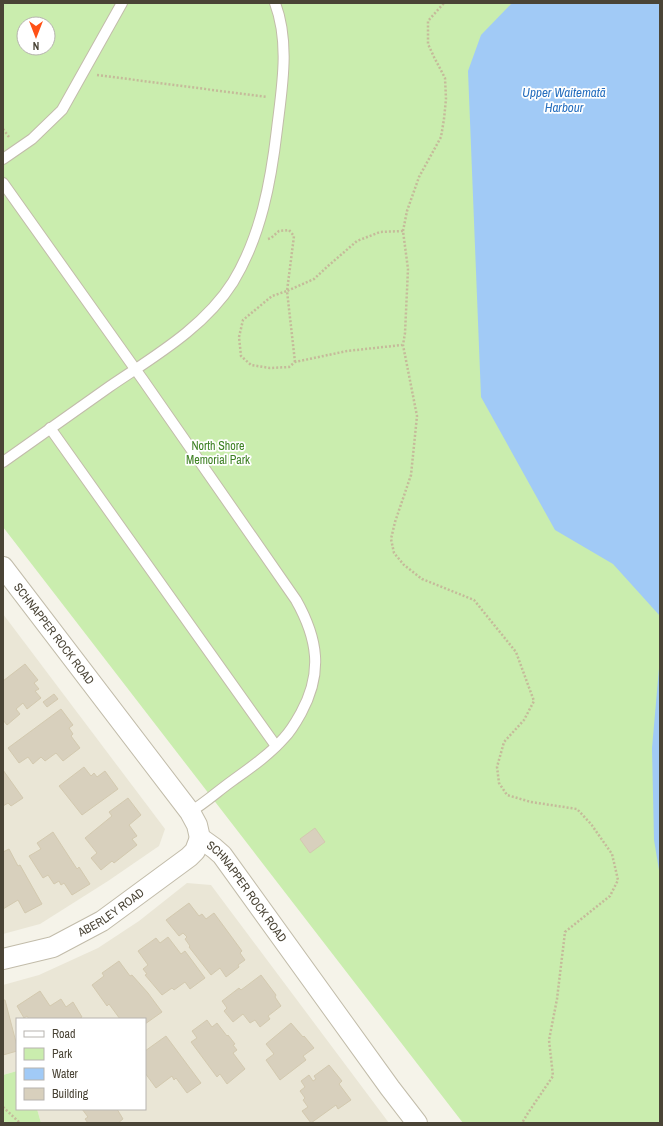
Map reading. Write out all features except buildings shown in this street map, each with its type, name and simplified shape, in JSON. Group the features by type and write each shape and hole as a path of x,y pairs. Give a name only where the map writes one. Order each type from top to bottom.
{"street":[{"name":"SCHNAPPER ROCK ROAD","path":"3,567 190,812 197,825 200,838 222,856 417,1123"},
{"name":"ABERLEY ROAD","path":"3,959 53,947 102,921 189,857 195,851 200,838"}],"lane":[{"path":"3,159 32,139 62,110 122,3"},
{"path":"3,462 50,428 136,370 178,339 199,321 232,283 243,263 253,239 270,181 274,158 281,98 284,48 282,27 275,3"},
{"path":"3,184 136,370 296,600 313,638 316,670 310,693 292,728 264,757 190,812"},
{"path":"50,428 276,746"}],"path":[{"path":"444,3 428,21 428,44 445,78 446,99 441,137 419,177 407,211 403,231 408,269 405,333 403,345 417,416 411,475 395,522 391,539 394,553 404,565 422,579 474,600 516,652 534,701 524,720 504,742 497,767 499,783 507,795 530,802 577,809 591,824 612,854 618,880 610,896 566,932 557,999 548,1040 553,1076 522,1123"},
{"path":"83,73 281,98"},
{"path":"253,239 259,242 271,238 279,230 289,230 294,236 287,291 295,362"},
{"path":"403,231 380,232 357,241 314,279 272,296 243,320 239,337 241,356 251,365 270,368 289,367 295,362 348,351 403,345"},
{"path":"3,1107 20,1123"}],"shaded area":[{"path":"3,614 165,829 159,846 108,881 40,924 3,934"},
{"path":"187,883 211,885 389,1123 41,1123 37,1110 146,1110 146,1018 16,1018 16,1071 3,1075 3,985 39,975 98,948 139,921"}],"green space":[{"name":"North Shore Memorial Park","path":"3,3 660,3 660,1123 463,1123 3,527"},
{"path":"16,1071 16,1110 37,1110 41,1123 3,1123 3,1075"}],"water":[{"name":"Upper Waitematā Harbour","path":"512,3 660,3 660,616 613,564 555,530 481,397 468,71 481,35"},
{"path":"660,657 660,876 654,840 652,748"}]}
